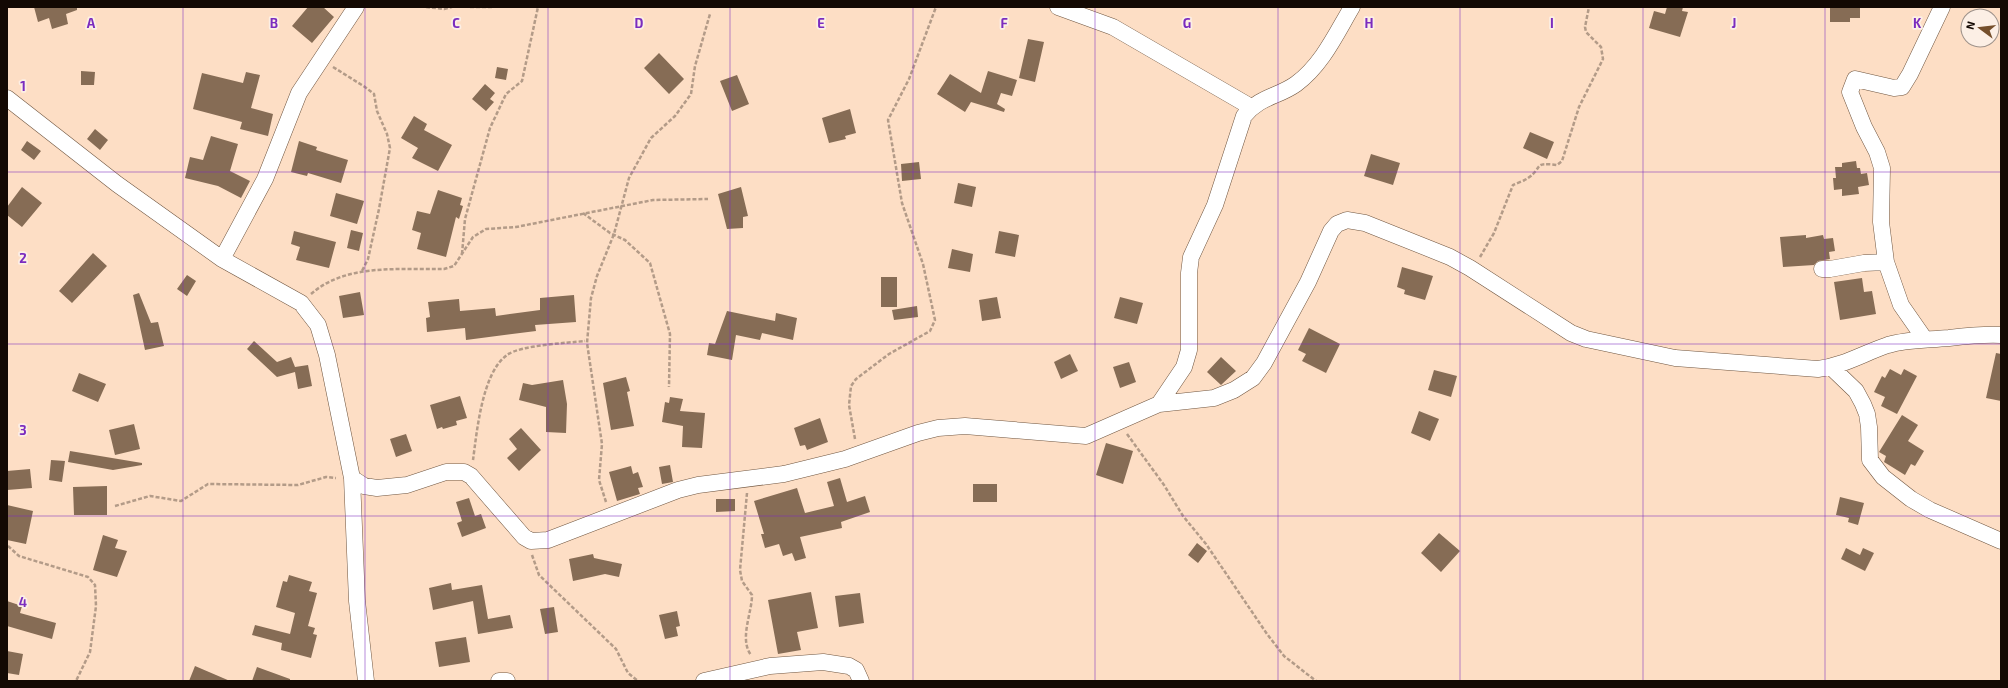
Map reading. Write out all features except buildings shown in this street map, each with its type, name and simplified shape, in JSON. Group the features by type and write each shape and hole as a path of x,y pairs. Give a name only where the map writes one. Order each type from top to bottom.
{"street":[{"path":"222,259 265,179 299,93 356,7"},
{"path":"1058,7 1113,27 1251,108"},
{"path":"1159,404 1184,367 1189,350 1189,273 1191,257 1217,199 1244,116 1261,100 1294,86 1310,74 1321,60 1352,7"},
{"path":"1924,338 1901,305 1886,262 1881,222 1882,168 1877,152 1864,127 1850,92 1856,79 1894,88 1902,87 1910,74 1942,7"},
{"path":"7,98 117,184 222,259 301,303 318,325 324,340 352,482 356,601 366,681"},
{"path":"352,482 377,488 407,485 446,472 464,472 471,476 524,537 531,541 548,540 678,490 698,485 784,474 845,459 918,433 938,428 965,426 1086,436 1159,404 1214,398 1234,390 1253,378 1264,363 1308,282 1331,231 1337,224 1346,220 1365,223 1450,257 1470,268 1559,326 1586,339 1675,358 1818,369 1831,367 1889,345 1924,338 1947,338 1986,334 2001,335"},
{"path":"1822,268 1830,270 1864,263 1886,262"},
{"path":"1831,367 1856,391 1863,404 1868,420 1870,460 1883,477 1911,500 1930,510 2001,541"},
{"path":"704,681 761,668 823,662 839,663 856,670 861,681"},
{"path":"499,681 507,681"}],"path":[{"path":"426,7 444,9 452,7"},
{"path":"470,7 492,7"},
{"path":"462,256 465,219 490,128 506,94 522,81 523,68 538,7"},
{"path":"845,459 856,438 849,405 850,386 856,379 889,354 930,332 935,320 923,264 902,204 888,120 909,79 936,7"},
{"path":"1470,268 1486,248 1513,185 1528,178 1540,164 1557,164 1562,161 1579,107 1603,59 1601,47 1586,32 1585,27 1590,7"},
{"path":"611,516 598,480 602,444 587,343 592,293 597,276 614,234 620,206 629,178 651,138 675,116 691,94 693,72 710,14"},
{"path":"321,60 374,94 377,111 389,141 390,153 379,209 368,259 362,272"},
{"path":"301,303 316,289 330,282 362,272 448,268 454,266 462,256 473,237 486,229 516,227 583,212 653,200 708,199"},
{"path":"583,212 625,240 650,263 659,301 667,318 670,334 669,387"},
{"path":"471,476 481,413 489,381 500,362 508,354 523,349 585,341"},
{"path":"1118,422 1164,485 1183,516 1206,544 1267,634 1284,656 1316,681"},
{"path":"115,506 150,496 181,501 208,484 298,485 326,477 352,482"},
{"path":"749,479 745,506 740,570 742,581 752,595 747,648 761,668"},
{"path":"531,541 532,558 539,574 616,649 628,673 638,681"},
{"path":"8,546 18,556 88,578 95,585 96,606 90,652 76,681"}]}
